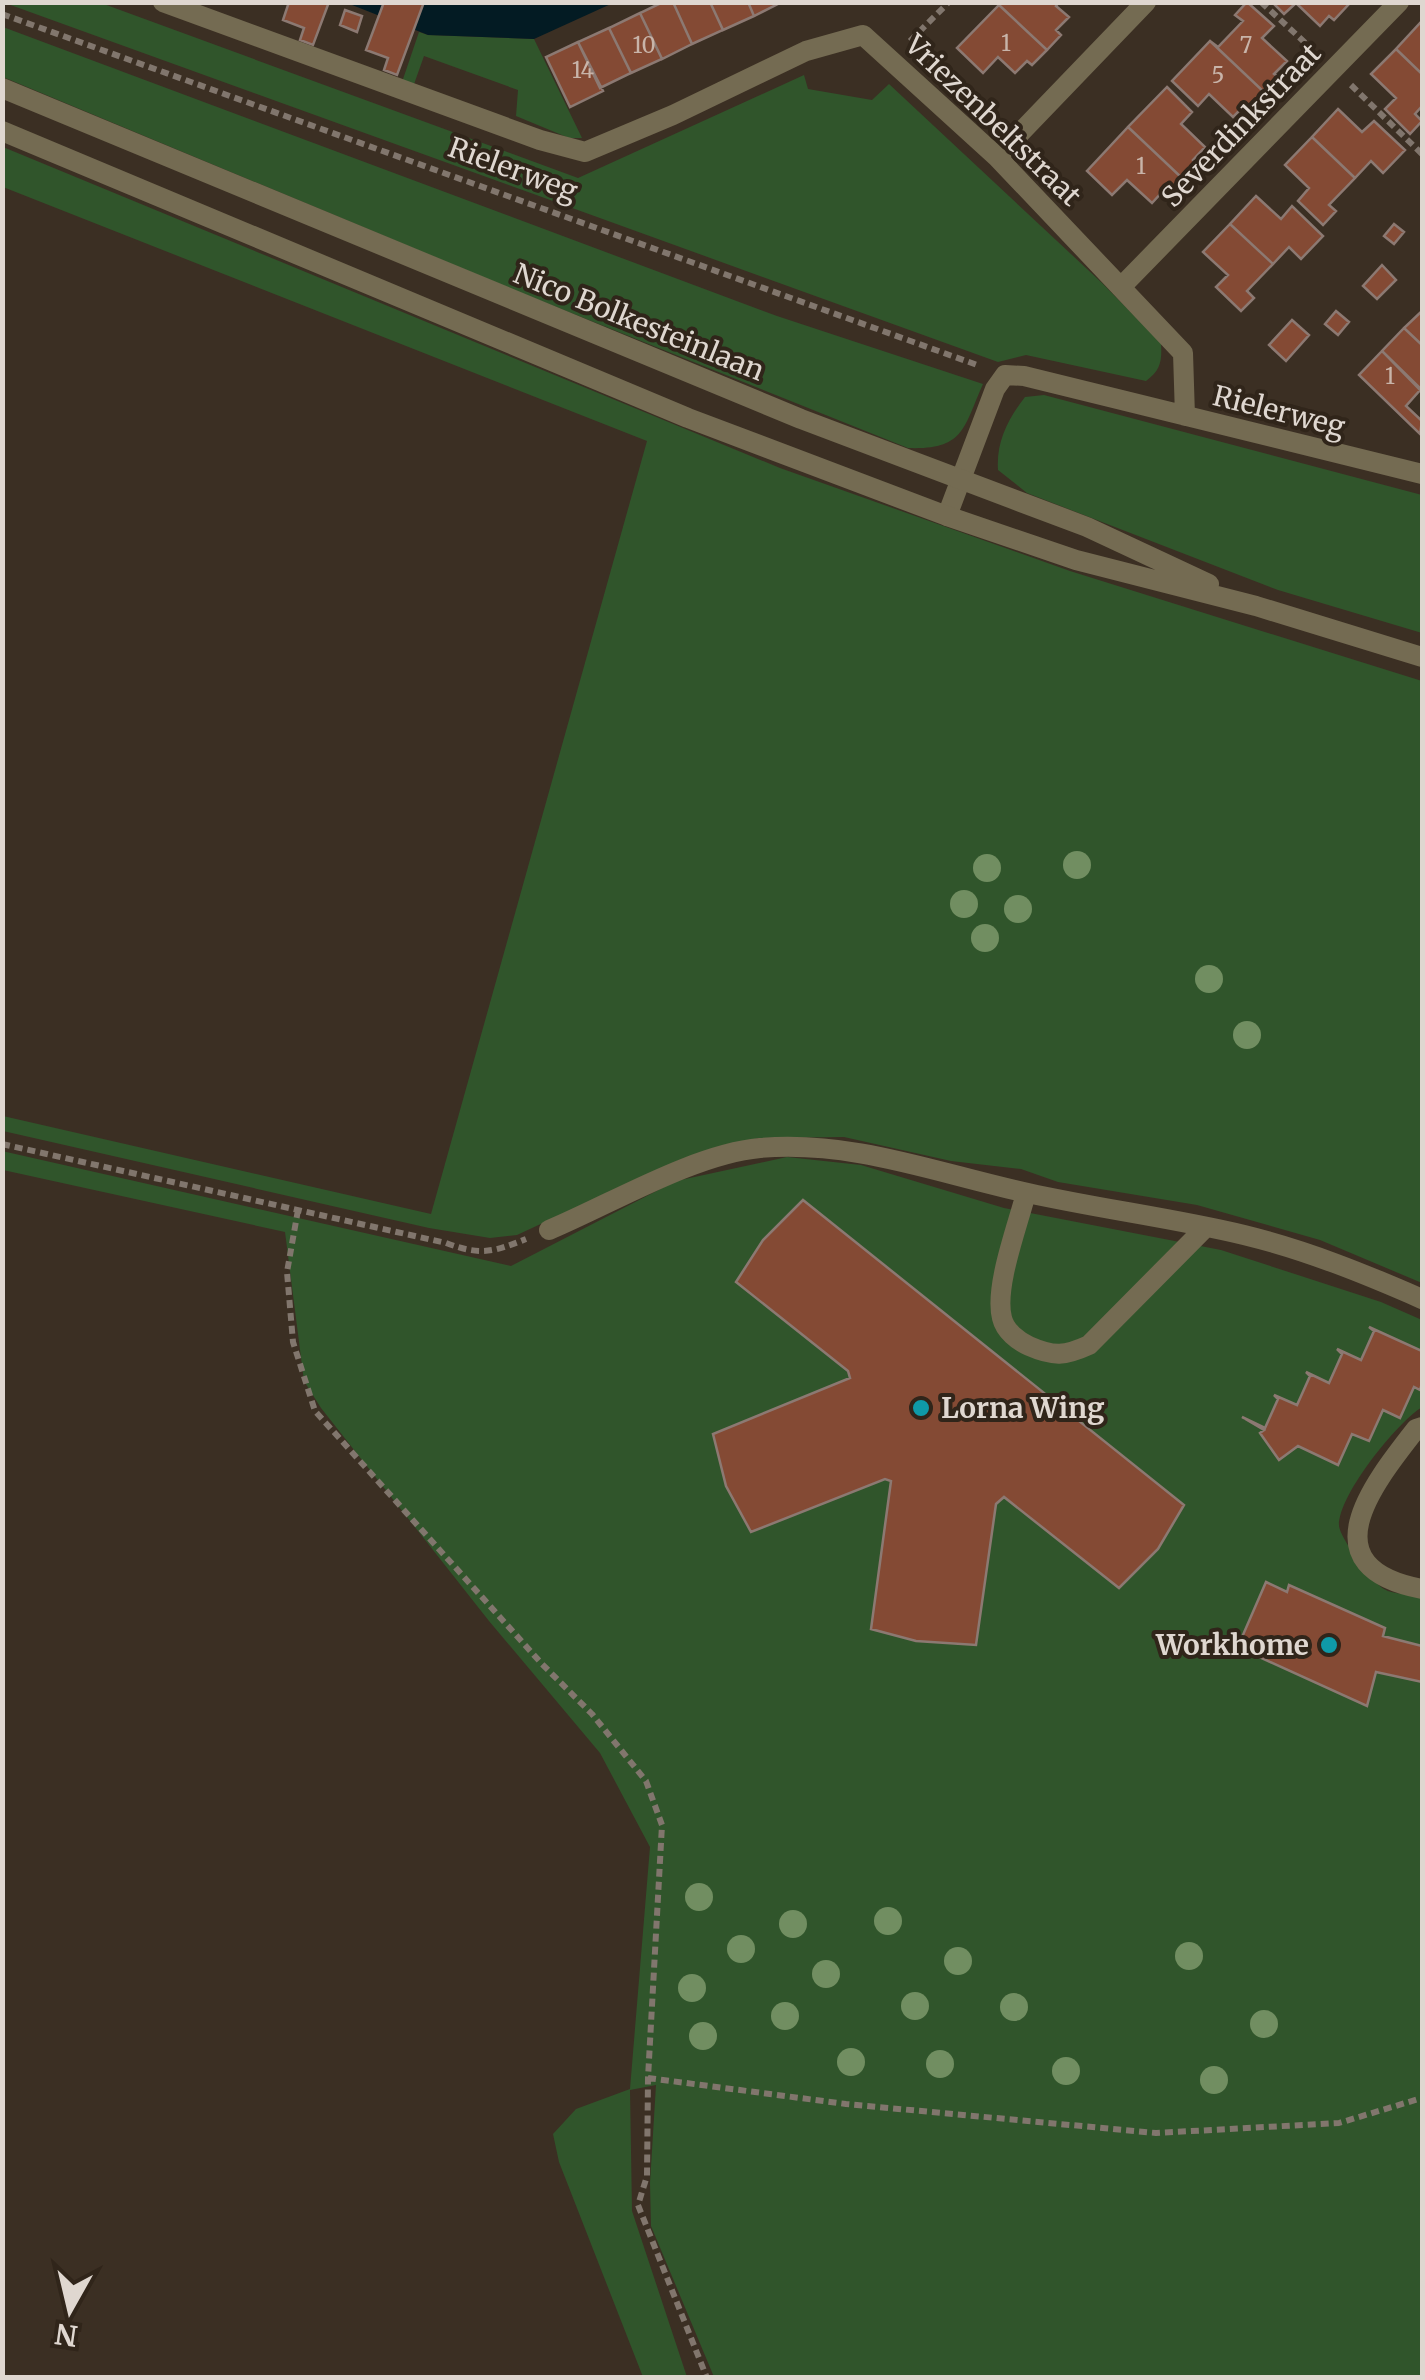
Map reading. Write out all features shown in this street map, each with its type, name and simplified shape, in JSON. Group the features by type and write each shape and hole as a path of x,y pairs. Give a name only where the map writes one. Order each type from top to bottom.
{"street":[{"name":"Vriezenbeltstraat","path":"163,2 540,140 585,152 806,52 863,35 998,157 1183,352 1185,416"},
{"path":"998,157 1146,2"},
{"name":"Severdinkstraat","path":"1122,286 1399,2"},
{"name":"Nico Bolkesteinlaan","path":"2,88 801,418 1087,528 1256,606"},
{"name":"Nico Bolkesteinlaan","path":"2,131 669,410 947,516 1076,560 1256,606 1422,657"},
{"path":"947,516 995,388 1005,375"},
{"name":"Rielerweg","path":"1005,375 1024,376 1422,474"},
{"path":"549,1230 678,1170 758,1148 823,1148 870,1153 1026,1193 1245,1235 1324,1258 1422,1299"},
{"path":"1026,1193 1002,1294 1001,1316 1006,1329 1022,1343 1041,1351 1066,1355 1089,1345 1205,1228"},
{"path":"1422,1427 1416,1428 1366,1498 1356,1531 1360,1550 1376,1574 1422,1589"}],"path":[{"path":"892,60 949,2"},
{"name":"Rielerweg","path":"2,14 1005,375"},
{"path":"2,1144 472,1252 498,1251 549,1230"},
{"path":"298,1210 286,1272 294,1342 315,1411 592,1714 646,1781 662,1824 648,2078 648,2176 638,2205 708,2378"},
{"path":"648,2078 846,2104 1156,2133 1339,2122 1422,2098"}],"green space":[{"path":"5,3 101,3 578,178 804,75 808,89 872,100 889,84 1161,343 1160,365 1146,381 1026,355 998,362"},
{"path":"3,27 777,316 983,384 959,434 941,445 908,448 514,290 3,77"},
{"path":"419,32 534,39 582,138 569,138 516,116 518,90 424,56 413,87 402,82"},
{"path":"3,147 780,468 1070,571 1422,681 1422,1283 1320,1240 1197,1205 1058,1182 1021,1169 951,1161 844,1137 758,1138 646,1175 517,1235 490,1238 429,1228 3,1131 3,1116 431,1214 647,441 3,187"},
{"path":"1044,395 1422,495 1422,633 1278,590 1027,493 998,470 999,450 1008,422 1025,397"},
{"path":"2,1151 511,1266 676,1181 787,1157 861,1165 1004,1208 1221,1250 1381,1302 1422,1320 1422,1407 1398,1428 1358,1479 1341,1513 1339,1526 1351,1550 1379,1585 1392,1592 1422,1596 1422,2377 714,2377 651,2226 656,2085 630,2090 632,2211 687,2377 643,2377 559,2162 553,2134 576,2109 630,2089 650,1847 600,1753 489,1621 321,1408 304,1381 285,1232 3,1170"}],"water":[{"path":"347,3 613,3 534,39 428,35"}],"building":[{"path":"289,2 329,2 313,45 300,40 304,28 283,20"},
{"path":"384,2 424,2 397,75 384,70 388,58 366,50"},
{"path":"663,2 673,2 692,44 662,59 640,13"},
{"path":"673,2 710,2 723,30 692,44"},
{"path":"710,2 748,2 754,16 723,30"},
{"path":"748,2 782,2 754,16"},
{"path":"1059,2 1056,6 1069,17 1056,30 1061,35 1047,50 999,5"},
{"path":"1247,2 1274,26 1262,38 1287,61 1274,74 1279,78 1265,93 1210,41 1218,47 1243,21 1235,15"},
{"path":"1272,2 1349,4 1334,20 1329,16 1320,26 1296,3 1284,14"},
{"path":"999,5 1047,50 1032,65 1027,61 1015,73 998,57 983,73 957,48"},
{"path":"345,10 362,16 357,32 340,25"},
{"path":"640,13 662,59 631,73 609,28"},
{"path":"1420,23 1422,26 1422,74 1396,49"},
{"path":"609,28 631,73 600,88 578,42"},
{"path":"1210,41 1265,93 1251,108 1246,104 1233,117 1209,94 1198,106 1172,81"},
{"path":"578,42 603,91 570,107 546,57"},
{"path":"1396,49 1422,74 1422,106 1415,114 1422,121 1410,134 1385,109 1396,98 1371,74"},
{"path":"1167,87 1192,112 1181,124 1205,147 1193,160 1197,164 1183,179 1128,127"},
{"path":"1338,109 1362,132 1374,121 1405,150 1383,173 1371,161 1355,178 1312,137"},
{"path":"1128,127 1183,179 1169,194 1164,190 1152,203 1127,180 1112,195 1087,171"},
{"path":"1312,137 1355,178 1329,205 1336,211 1323,225 1298,201 1309,188 1285,165"},
{"path":"1256,196 1281,219 1292,206 1323,236 1301,259 1289,247 1273,264 1230,224"},
{"path":"1230,224 1273,264 1247,291 1254,298 1241,311 1216,287 1228,275 1203,252"},
{"path":"1394,224 1404,232 1394,244 1384,236"},
{"path":"1382,265 1396,280 1377,299 1363,286"},
{"path":"1336,311 1349,322 1338,335 1325,324"},
{"path":"1422,311 1422,345 1404,328"},
{"path":"1292,320 1309,335 1286,361 1269,345"},
{"path":"1404,328 1422,345 1422,392 1382,351"},
{"path":"1382,351 1421,389 1406,406 1422,421 1420,434 1359,375"},
{"name":"Lorna Wing","path":"803,1200 1184,1505 1158,1549 1119,1588 1004,1497 996,1504 976,1645 916,1641 871,1629 891,1481 885,1479 751,1532 726,1486 713,1434 850,1378 848,1371 736,1282 763,1240"},
{"path":"1369,1327 1422,1351 1420,1390 1414,1387 1400,1418 1383,1410 1369,1441 1352,1434 1338,1465 1298,1446 1279,1460 1260,1433 1264,1430 1242,1417 1265,1428 1278,1399 1274,1395 1297,1405 1310,1376 1306,1372 1329,1383 1342,1354 1337,1349 1361,1360 1374,1331"},
{"name":"Workhome","path":"1266,1582 1287,1592 1289,1585 1385,1628 1383,1636 1422,1646 1422,1682 1376,1672 1367,1706 1257,1656 1259,1653 1239,1644"}],"place":[{"name":"Lorna Wing","path":"921,1408"},
{"name":"Workhome","path":"1329,1645"}]}
